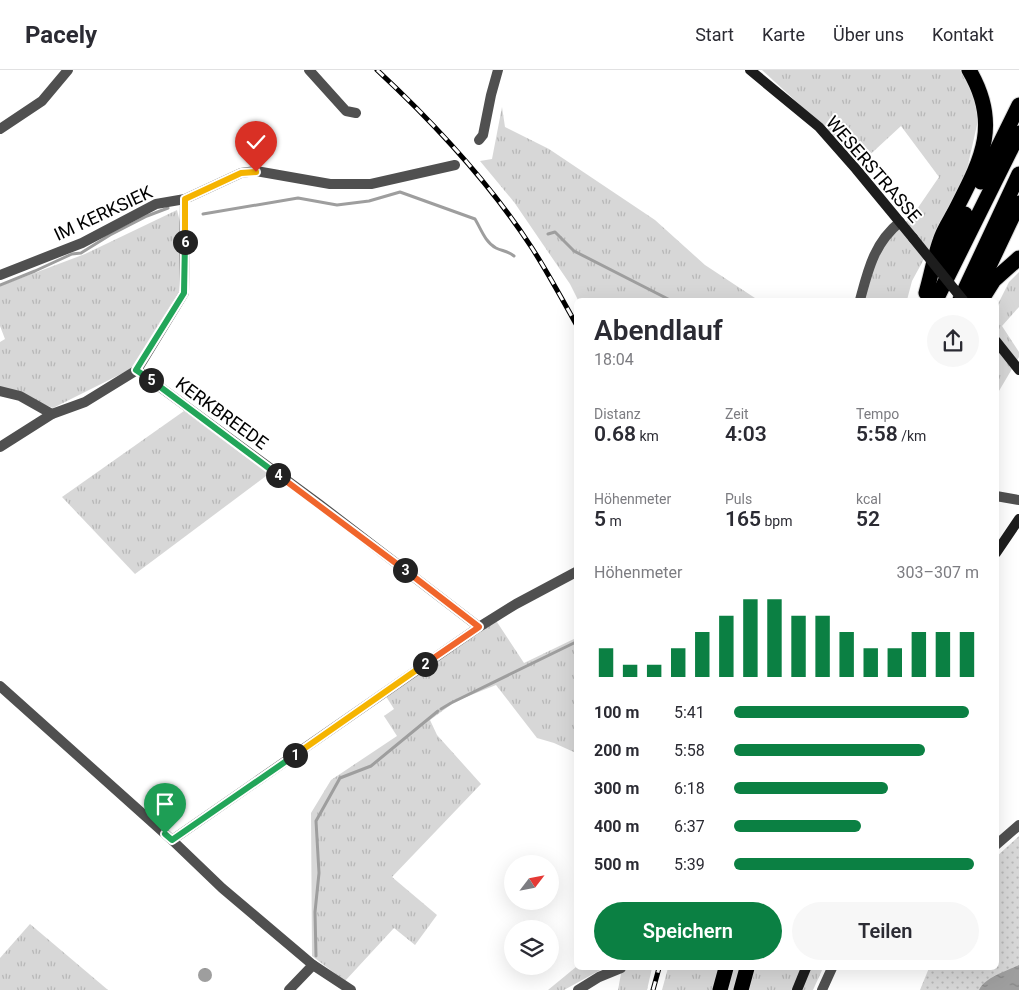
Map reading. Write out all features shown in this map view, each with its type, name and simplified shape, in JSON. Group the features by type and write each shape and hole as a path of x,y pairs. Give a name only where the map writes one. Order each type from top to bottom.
{"highway":[{"path":"928,298 940,240 979,164 985,139 986,115 980,88 969,70"},
{"path":"928,298 1019,105"},
{"path":"928,298 1019,133"},
{"path":"961,298 1019,174"},
{"path":"973,298 1019,203"},
{"path":"982,298 994,280 1019,258"},
{"path":"720,990 725,970"},
{"path":"741,990 746,970"}],"street":[{"path":"0,129 42,100 68,70"},
{"path":"309,70 346,111 356,113"},
{"path":"479,140 483,135 490,95 498,70"},
{"name":"WESERSTRASSE","path":"750,70 818,127 856,169 961,298"},
{"name":"IM KERKSIEK","path":"0,275 82,243 156,204 185,199 241,173 256,172 330,184 371,184 455,166"},
{"path":"0,447 52,414 85,402 136,370 184,293 185,199"},
{"path":"861,298 870,262 884,239 900,222"},
{"path":"999,344 1019,370"},
{"name":"KERKBREEDE","path":"136,370 319,504 479,627"},
{"path":"0,392 20,396 52,414"},
{"path":"999,497 1019,500"},
{"path":"999,549 1019,519"},
{"path":"172,840 479,627 516,604 574,573"},
{"path":"0,686 172,840 222,888 313,965 351,990"},
{"path":"999,843 1019,826"},
{"path":"289,990 313,965"},
{"path":"578,990 599,977 616,970"},
{"path":"797,990 805,970"},
{"path":"822,990 831,970"}],"green space":[{"path":"762,70 960,70 969,83 979,116 963,187 912,281 908,298 865,298 873,268 884,242 913,215 939,177 901,126 862,162"},
{"path":"502,107 505,127 549,149 655,220 705,265 755,298 577,298 570,284 514,202 480,161 492,159"},
{"path":"177,210 186,246 182,292 131,369 53,408 0,387 0,342 5,339 0,326 0,286 85,254"},
{"path":"1019,272 1019,307 1002,326 1019,352 1019,357 999,391 999,302 1009,282"},
{"path":"184,411 268,473 135,574 62,497"},
{"path":"493,616 524,663 574,639 574,752 537,738 496,685 456,701 430,720 437,735 481,784 392,877 437,915 415,945 394,928 345,981 312,956 311,813 331,780 397,736 384,716 394,709 382,690"},
{"path":"1019,836 1019,990 920,990 928,970 999,970 999,854"},
{"path":"30,924 108,990 0,990 0,958"},
{"path":"574,969 600,970 564,990 548,990"},
{"path":"622,970 652,970 647,990 618,990"},
{"path":"667,970 822,970 813,990 662,990"}],"water":[{"path":"1019,965 1019,990 979,990 986,981"},
{"path":"202,968 208,968 212,975 208,982 202,982 198,978 198,972"}],"waterway":[{"path":"203,214 298,198 337,205 369,201 400,192 475,219 486,239 492,245 514,256"},
{"path":"0,285 72,254 81,253 110,235 147,216 168,208"},
{"path":"548,234 555,232 574,251 666,298"},
{"path":"441,709 574,643"},
{"path":"316,956 315,912 319,873 316,821 340,778 371,766 438,711"}],"railway":[{"path":"377,70 420,111 460,154 498,200 532,248 574,320"},
{"path":"653,990 658,970"}],"route":[{"path":"165,834 172,840 479,627 319,504 136,370 184,293 185,199 241,173 256,172"}]}
